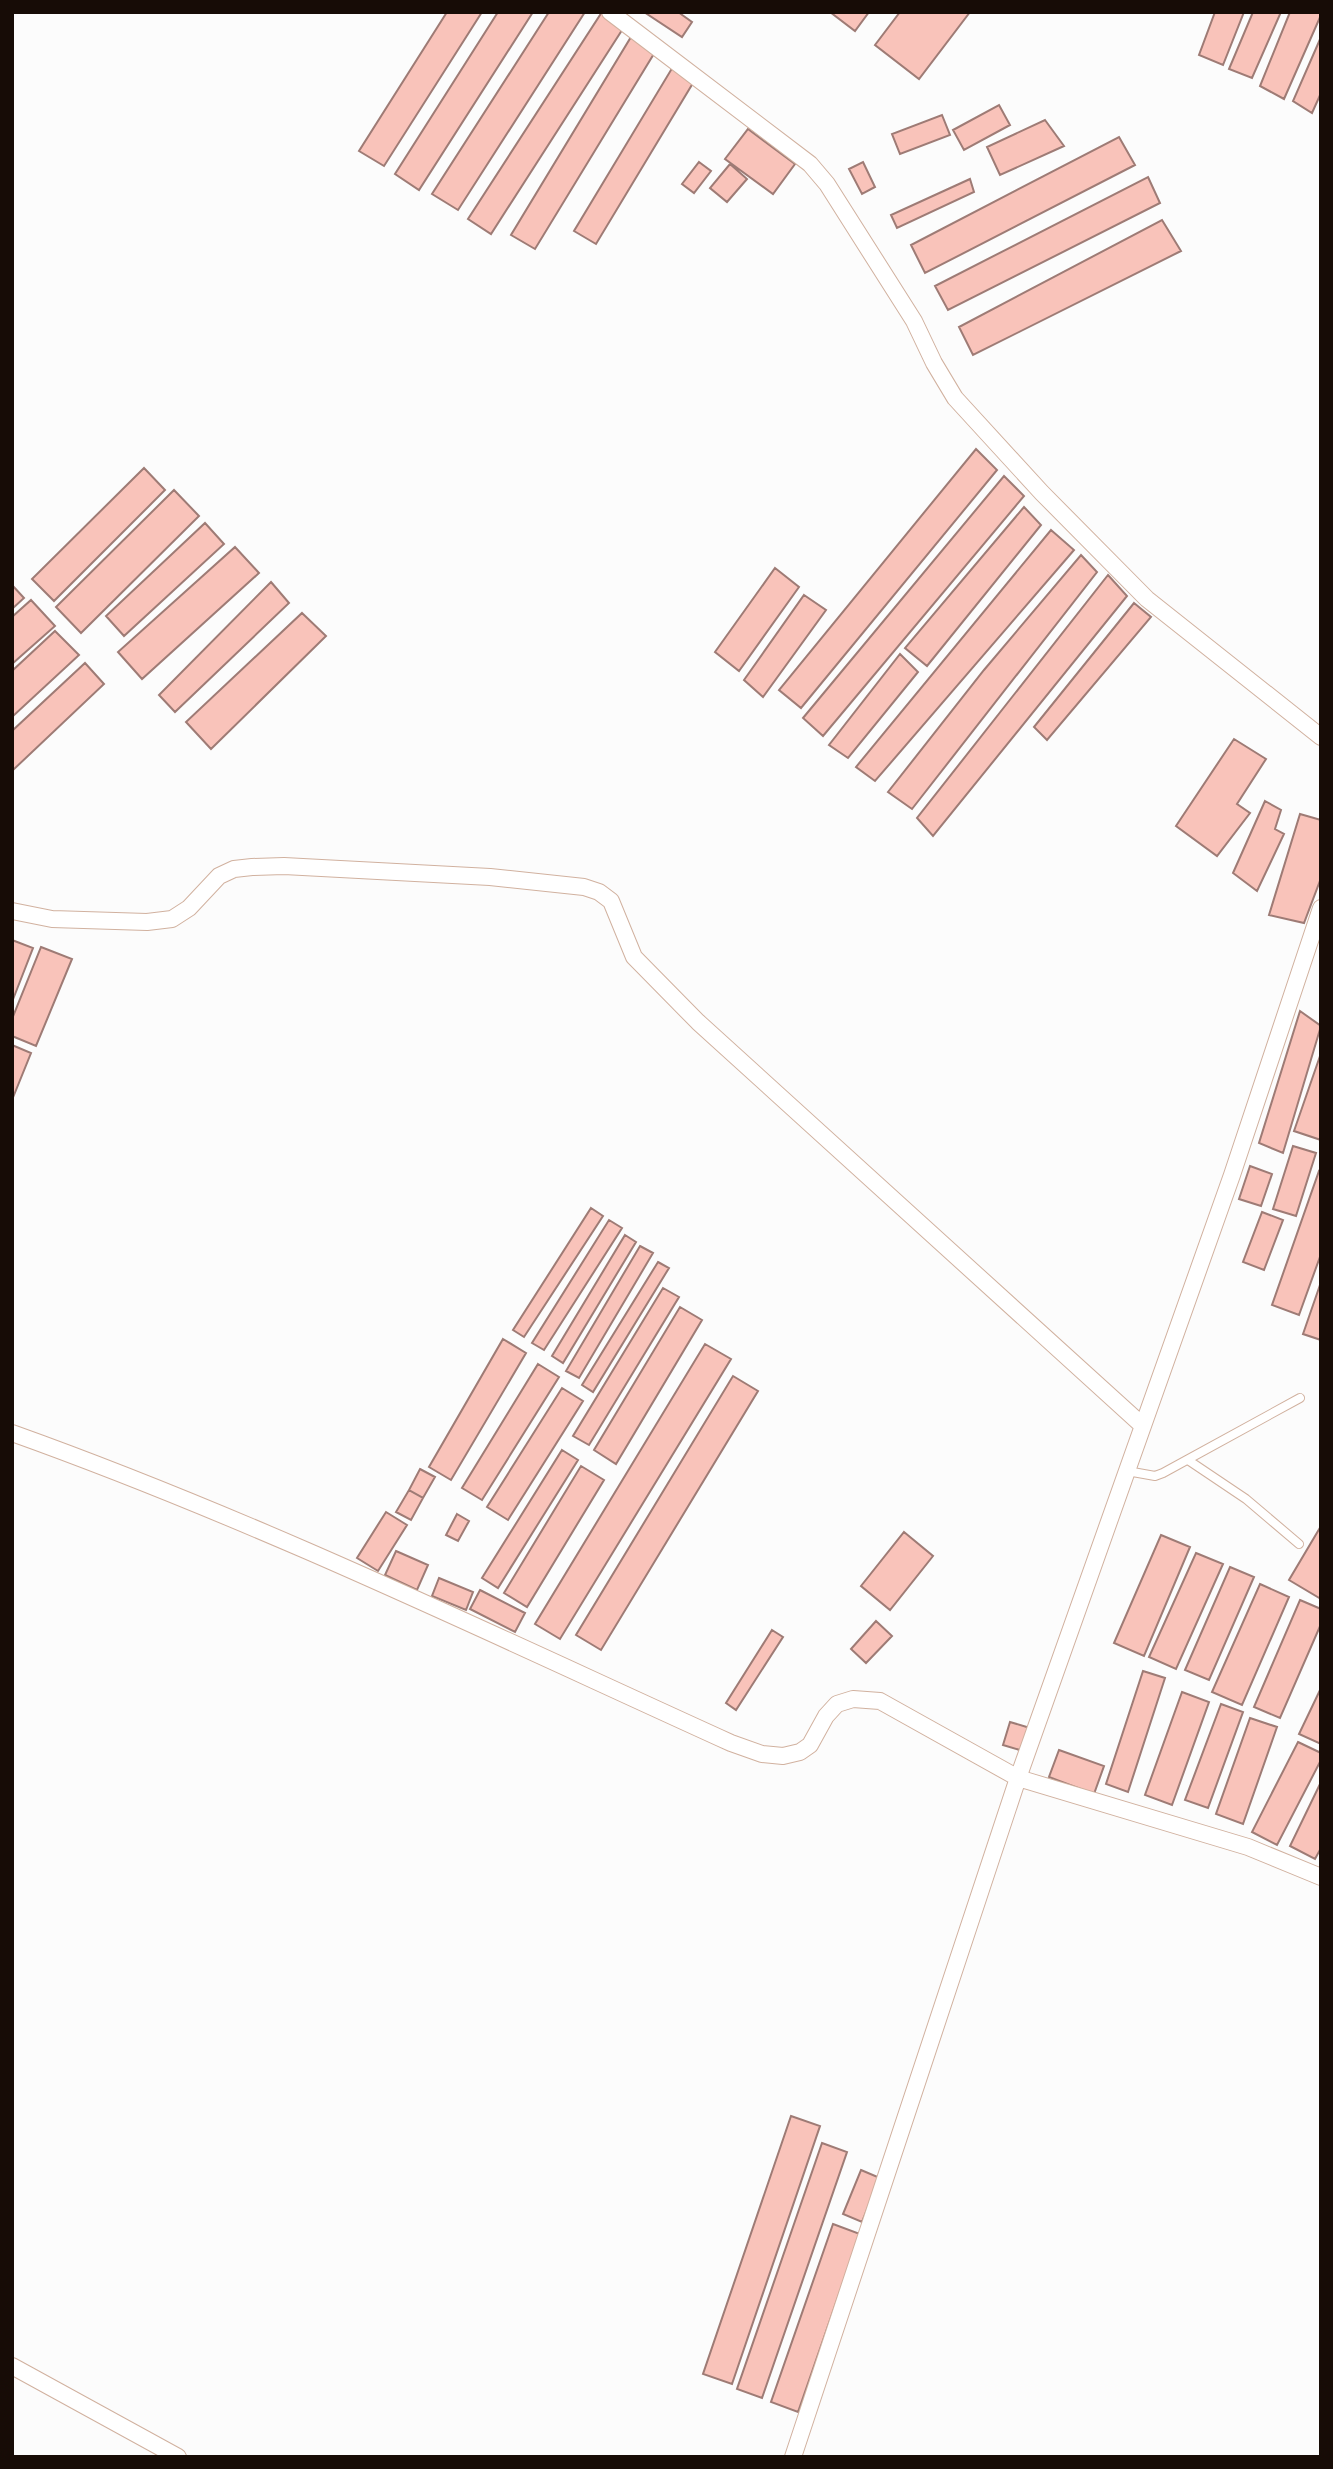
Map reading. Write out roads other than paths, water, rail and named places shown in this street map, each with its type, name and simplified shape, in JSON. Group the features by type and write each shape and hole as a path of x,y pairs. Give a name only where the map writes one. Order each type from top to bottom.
{"street":[{"path":"610,12 810,164 827,184 914,321 955,398 1042,493 1147,599 1321,737"},
{"path":"12,911 52,919 147,922 172,919 182,915 219,876 234,869 252,867 284,866 490,877 584,887 599,892 611,901 634,957 698,1022 1143,1426"},
{"path":"793,2457 1018,1778 1232,1175 1321,908"},
{"path":"12,1433 101,1465 320,1555 731,1743 762,1754 783,1756 800,1752 810,1745 826,1716 837,1704 865,1698 880,1701 1018,1778 1248,1847 1321,1877"},
{"path":"12,2365 147,2450 178,2457"}],"lane":[{"path":"1127,1471 1155,1476 1300,1398"},
{"path":"1188,1460 1246,1499 1299,1544"}]}
